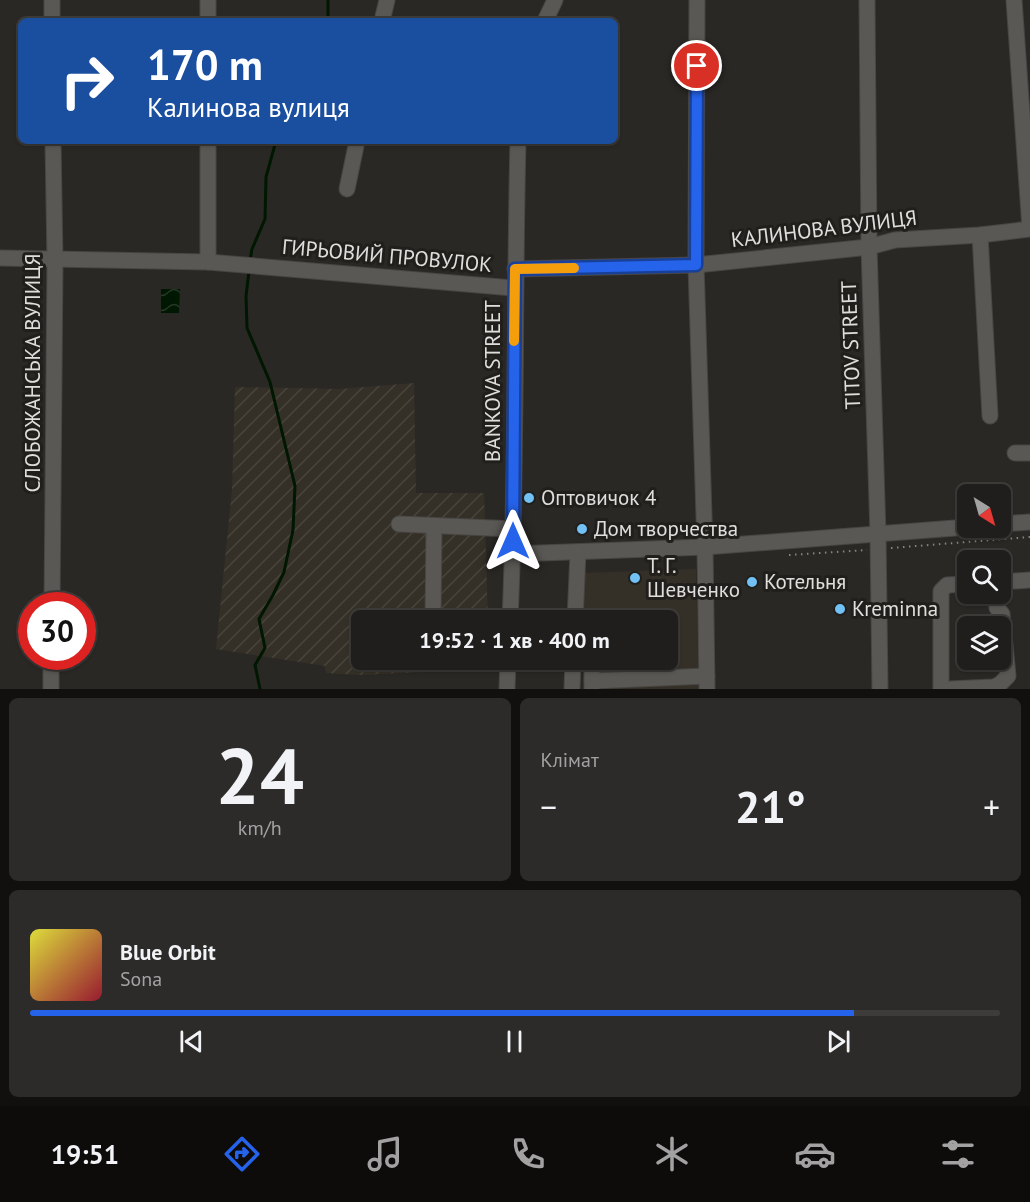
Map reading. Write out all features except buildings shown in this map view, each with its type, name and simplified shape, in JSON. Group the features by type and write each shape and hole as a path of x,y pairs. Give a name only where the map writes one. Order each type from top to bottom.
{"street":[{"path":"52,0 52,18"},
{"path":"208,0 208,18"},
{"path":"383,18 387,0"},
{"path":"546,18 555,0"},
{"path":"592,685 707,682 696,265 697,0"},
{"name":"TITOV STREET","path":"867,0 869,247 879,542 880,689"},
{"path":"1014,0 1030,229"},
{"name":"СЛОБОЖАНСЬКА ВУЛИЦЯ","path":"52,592 55,261 53,144"},
{"path":"208,144 208,262"},
{"path":"347,189 356,144"},
{"name":"BANKOVA STREET","path":"510,610 518,144"},
{"name":"КАЛИНОВА ВУЛИЦЯ","path":"515,269 696,265 869,247 895,240 980,235 1030,229"},
{"path":"980,235 990,416"},
{"name":"ГИРЬОВИЙ ПРОВУЛОК","path":"0,258 55,261 208,262 514,288"},
{"path":"1011,523 1030,522"},
{"path":"399,524 513,529"},
{"path":"433,610 434,526"},
{"path":"513,554 879,542 957,529"},
{"path":"575,610 578,552"},
{"path":"1011,581 1030,580"},
{"path":"941,689 941,591 947,585 957,585"},
{"path":"950,689 994,687 1008,676 1002,614 997,604"},
{"path":"51,670 51,689"},
{"path":"507,689 508,670"},
{"path":"572,689 573,670"}],"path":[{"path":"786,555 879,542 1030,537"}],"shaded area":[{"path":"414,383 416,493 484,493 488,610 351,610 351,670 468,670 360,675 326,673 325,666 216,649 232,490 235,387 340,389"},
{"path":"696,569 699,689 586,689 585,670 678,670 678,610 584,610 582,573"}],"water":[{"path":"161,289 180,289 179,313 161,313"}],"waterway":[{"path":"328,0 328,18"},
{"path":"250,261 252,249 265,219 266,177 275,144"},
{"path":"249,271 246,296 247,328 270,382 295,486 293,530 284,572 259,619 265,648 255,665 260,689"}],"slow traffic":[{"path":"514,341 515,269 574,268"}],"place":[{"name":"Оптовичок 4","path":"529,498"},
{"name":"Дом творчества","path":"582,529"},
{"name":"Т. Г. Шевченко","path":"635,578"},
{"name":"Котельня","path":"752,582"},
{"name":"Kreminna","path":"840,609"}],"route":[{"path":"513,541 515,269 696,265 697,66"}]}
